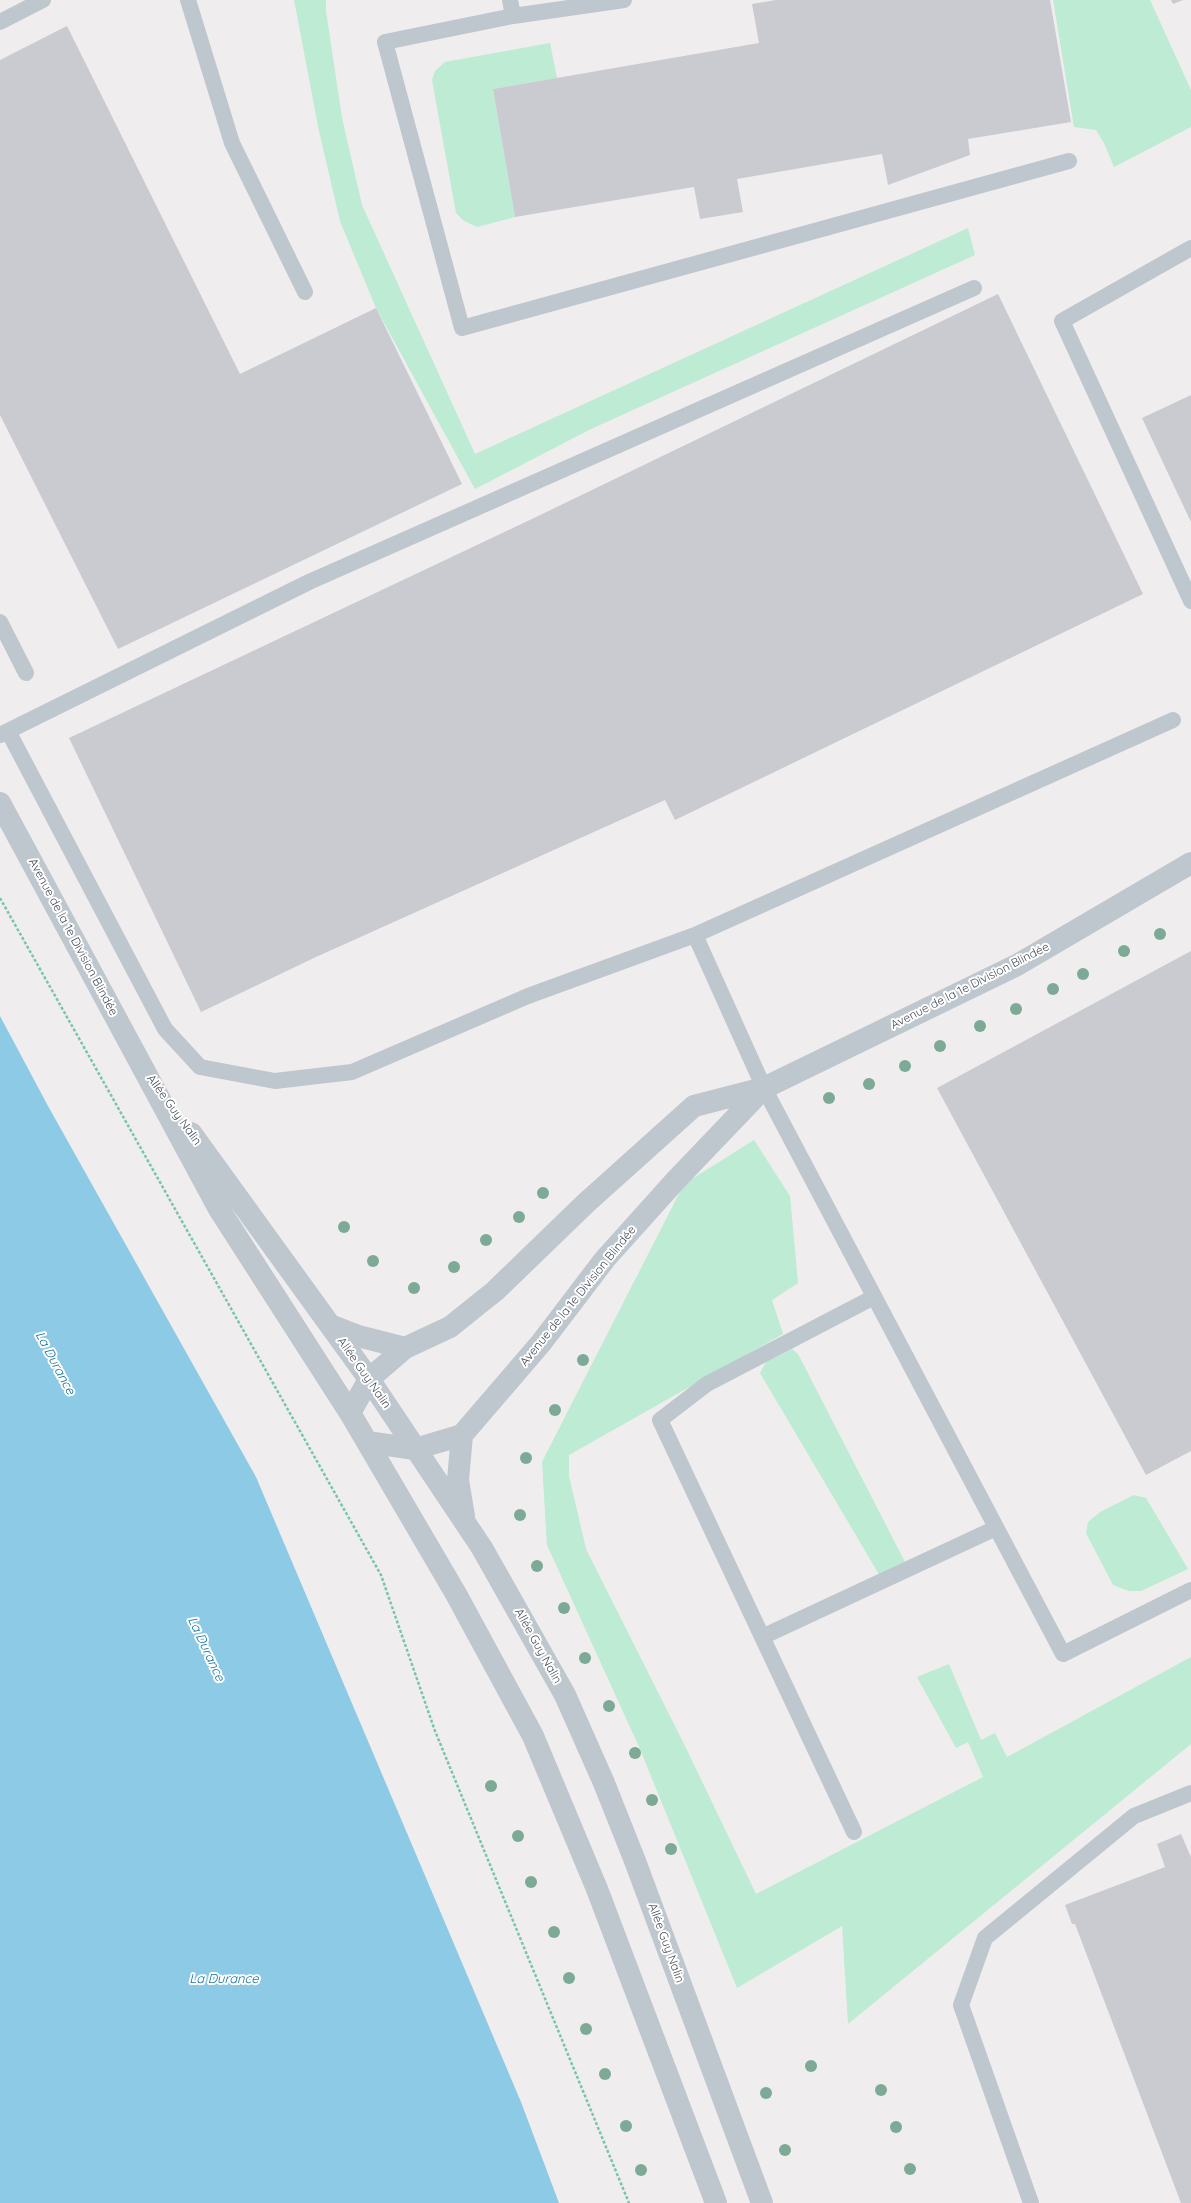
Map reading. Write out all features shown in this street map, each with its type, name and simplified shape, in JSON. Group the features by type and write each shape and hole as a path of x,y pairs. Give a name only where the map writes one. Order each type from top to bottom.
{"street":[{"name":"Avenue de la 1e Division Blindée","path":"0,803 145,1071"},
{"name":"Avenue de la 1e Division Blindée","path":"350,1413 369,1379 405,1348 450,1327 495,1291 586,1203 694,1106 764,1088 1017,964 1191,863"},
{"name":"Allée Guy Nalin","path":"145,1071 369,1379 482,1548 565,1695 604,1783 762,2203"},
{"name":"Allée Guy Nalin","path":"145,1071 219,1209 350,1413 456,1594 533,1736 597,1889 716,2203"},
{"name":"Avenue de la 1e Division Blindée","path":"462,1435 541,1343 605,1259 676,1180 764,1088"},
{"path":"330,1324 358,1336 405,1348"},
{"path":"367,1442 415,1449 462,1435 458,1480 464,1522"}],"lane":[{"path":"0,22 43,0"},
{"path":"188,0 232,143 305,292"},
{"path":"510,0 513,16"},
{"path":"624,0 513,16 385,42 462,328 1069,161"},
{"path":"1191,248 1062,321 1191,601"},
{"path":"974,288 309,582 4,733 165,1029 200,1067 275,1081 352,1072 528,996 694,935 1173,720"},
{"path":"0,622 26,673"},
{"path":"694,935 764,1088 1063,1654 1191,1590"},
{"path":"854,1832 660,1420 707,1384 874,1297"},
{"path":"762,1637 996,1528"},
{"path":"1031,2203 961,2005 985,1938 1134,1816 1191,1793"}],"path":[{"path":"0,898 381,1575 435,1731 629,2203"}],"green space":[{"path":"294,0 326,0 326,11 342,118 362,205 475,454 968,228 975,255 591,429 475,489 376,308 340,221 319,131"},
{"path":"1053,0 1150,0 1191,90 1191,127 1114,167 1104,143 1096,130 1074,127"},
{"path":"550,43 557,78 493,89 515,217 477,227 464,221 456,213 432,80 435,71 445,62"},
{"path":"754,1140 790,1196 798,1283 772,1300 783,1334 569,1455 569,1476 586,1549 685,1746 756,1894 983,1777 968,1742 956,1748 917,1677 949,1664 981,1740 995,1733 1007,1757 1191,1657 1191,1744 848,2024 842,1926 737,1988 640,1749 547,1545 542,1462 573,1401 684,1184"},
{"path":"792,1349 798,1354 905,1562 880,1576 760,1373 766,1362"},
{"path":"1134,1495 1146,1498 1188,1569 1141,1591 1129,1591 1113,1585 1086,1533 1088,1522 1100,1512"}],"water":[{"name":"La Durance","path":"0,1016 48,1106 256,1477 521,2102 559,2203 0,2203"}],"building":[{"path":"776,0 1050,0 1071,122 968,139 970,155 888,185 882,154 737,179 743,212 700,219 694,187 515,217 493,89 759,43 752,4"},
{"path":"1171,0 1183,0 1173,4"},
{"path":"67,26 240,374 376,308 462,484 118,649 0,415 0,60"},
{"path":"998,294 1143,594 675,820 665,800 316,957 201,1012 69,738 534,518"},
{"path":"1191,395 1191,522 1142,418"},
{"path":"1191,951 1191,1451 1146,1475 937,1088"},
{"path":"1181,1834 1191,1857 1191,2203 1181,2203 1075,1924 1072,1924 1065,1905 1165,1867 1157,1844"}]}
